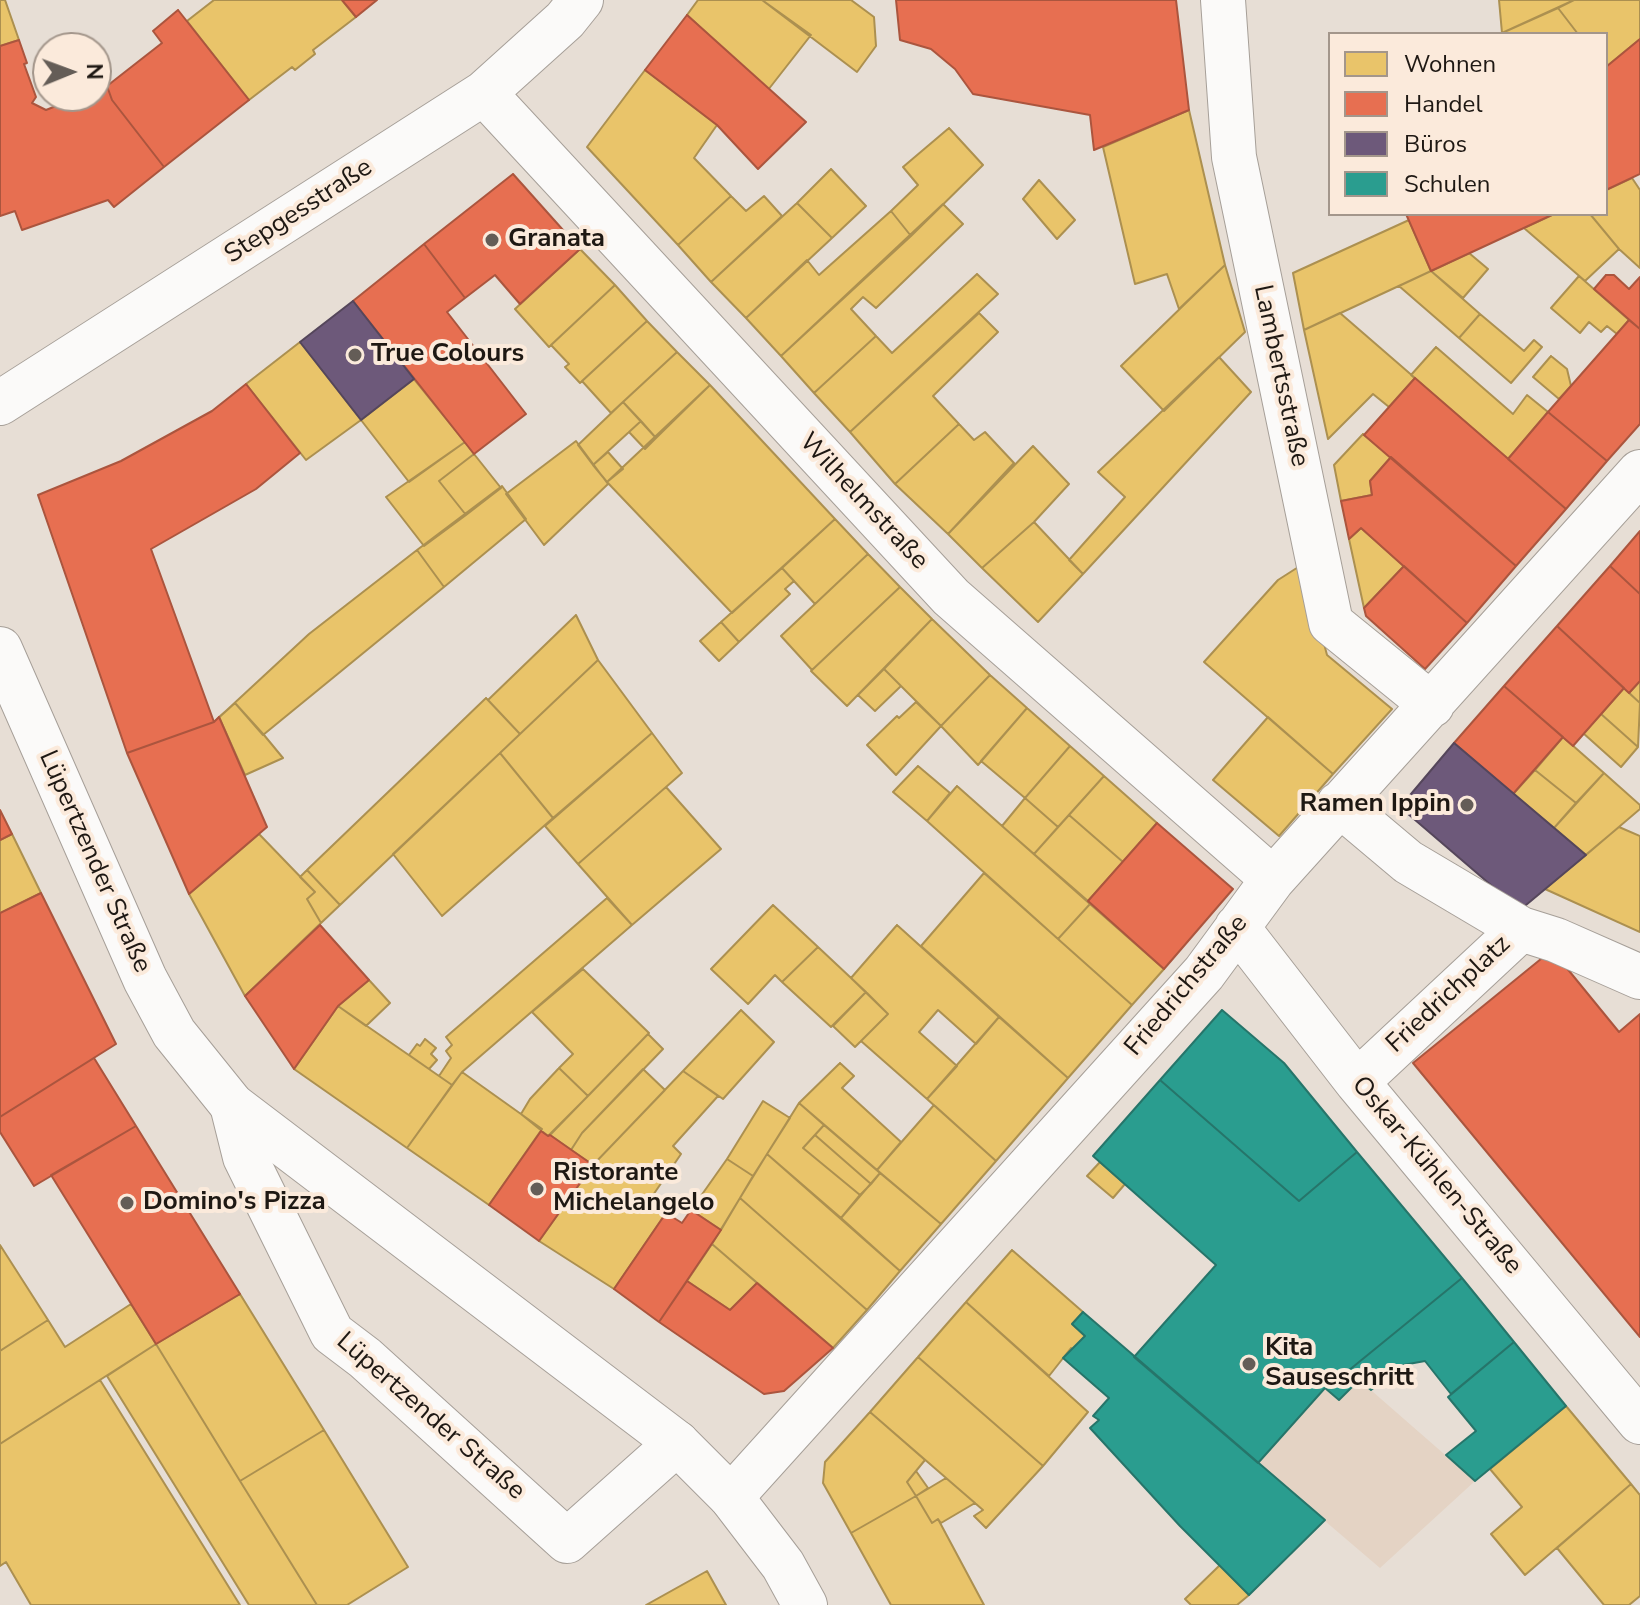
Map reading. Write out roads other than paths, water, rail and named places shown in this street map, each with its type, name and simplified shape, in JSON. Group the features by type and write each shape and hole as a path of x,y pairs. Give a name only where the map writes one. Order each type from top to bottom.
{"street":[{"name":"Stepgesstraße","path":"0,403 484,93 565,20 581,0"},
{"name":"Lambertsstraße","path":"1223,0 1234,157 1331,623 1432,705"},
{"name":"Wilhelmstraße","path":"484,93 951,597 1273,879"},
{"name":"Friedrichstraße","path":"731,1497 1204,973 1273,879 1640,472"},
{"name":"Lüpertzender Straße","path":"0,649 145,979 174,1033 232,1105 677,1443 731,1497 783,1565 805,1605"},
{"name":"Friedrichplatz","path":"1339,804 1408,862 1521,929 1357,1082"},
{"name":"Oskar-Kühlen-Straße","path":"1237,927 1357,1082 1640,1422"},
{"path":"1521,929 1556,940 1640,977"},
{"name":"Lüpertzender Straße","path":"232,1105 245,1157 332,1333 365,1358 567,1541 677,1443"}],"place":[{"name":"Granata","path":"492,240"},
{"name":"True Colours","path":"355,355"},
{"name":"Ramen Ippin","path":"1467,805"},
{"name":"Ristorante Michelangelo","path":"537,1189"},
{"name":"Domino's Pizza","path":"127,1203"},
{"name":"Kita Sauseschritt","path":"1249,1364"}]}
